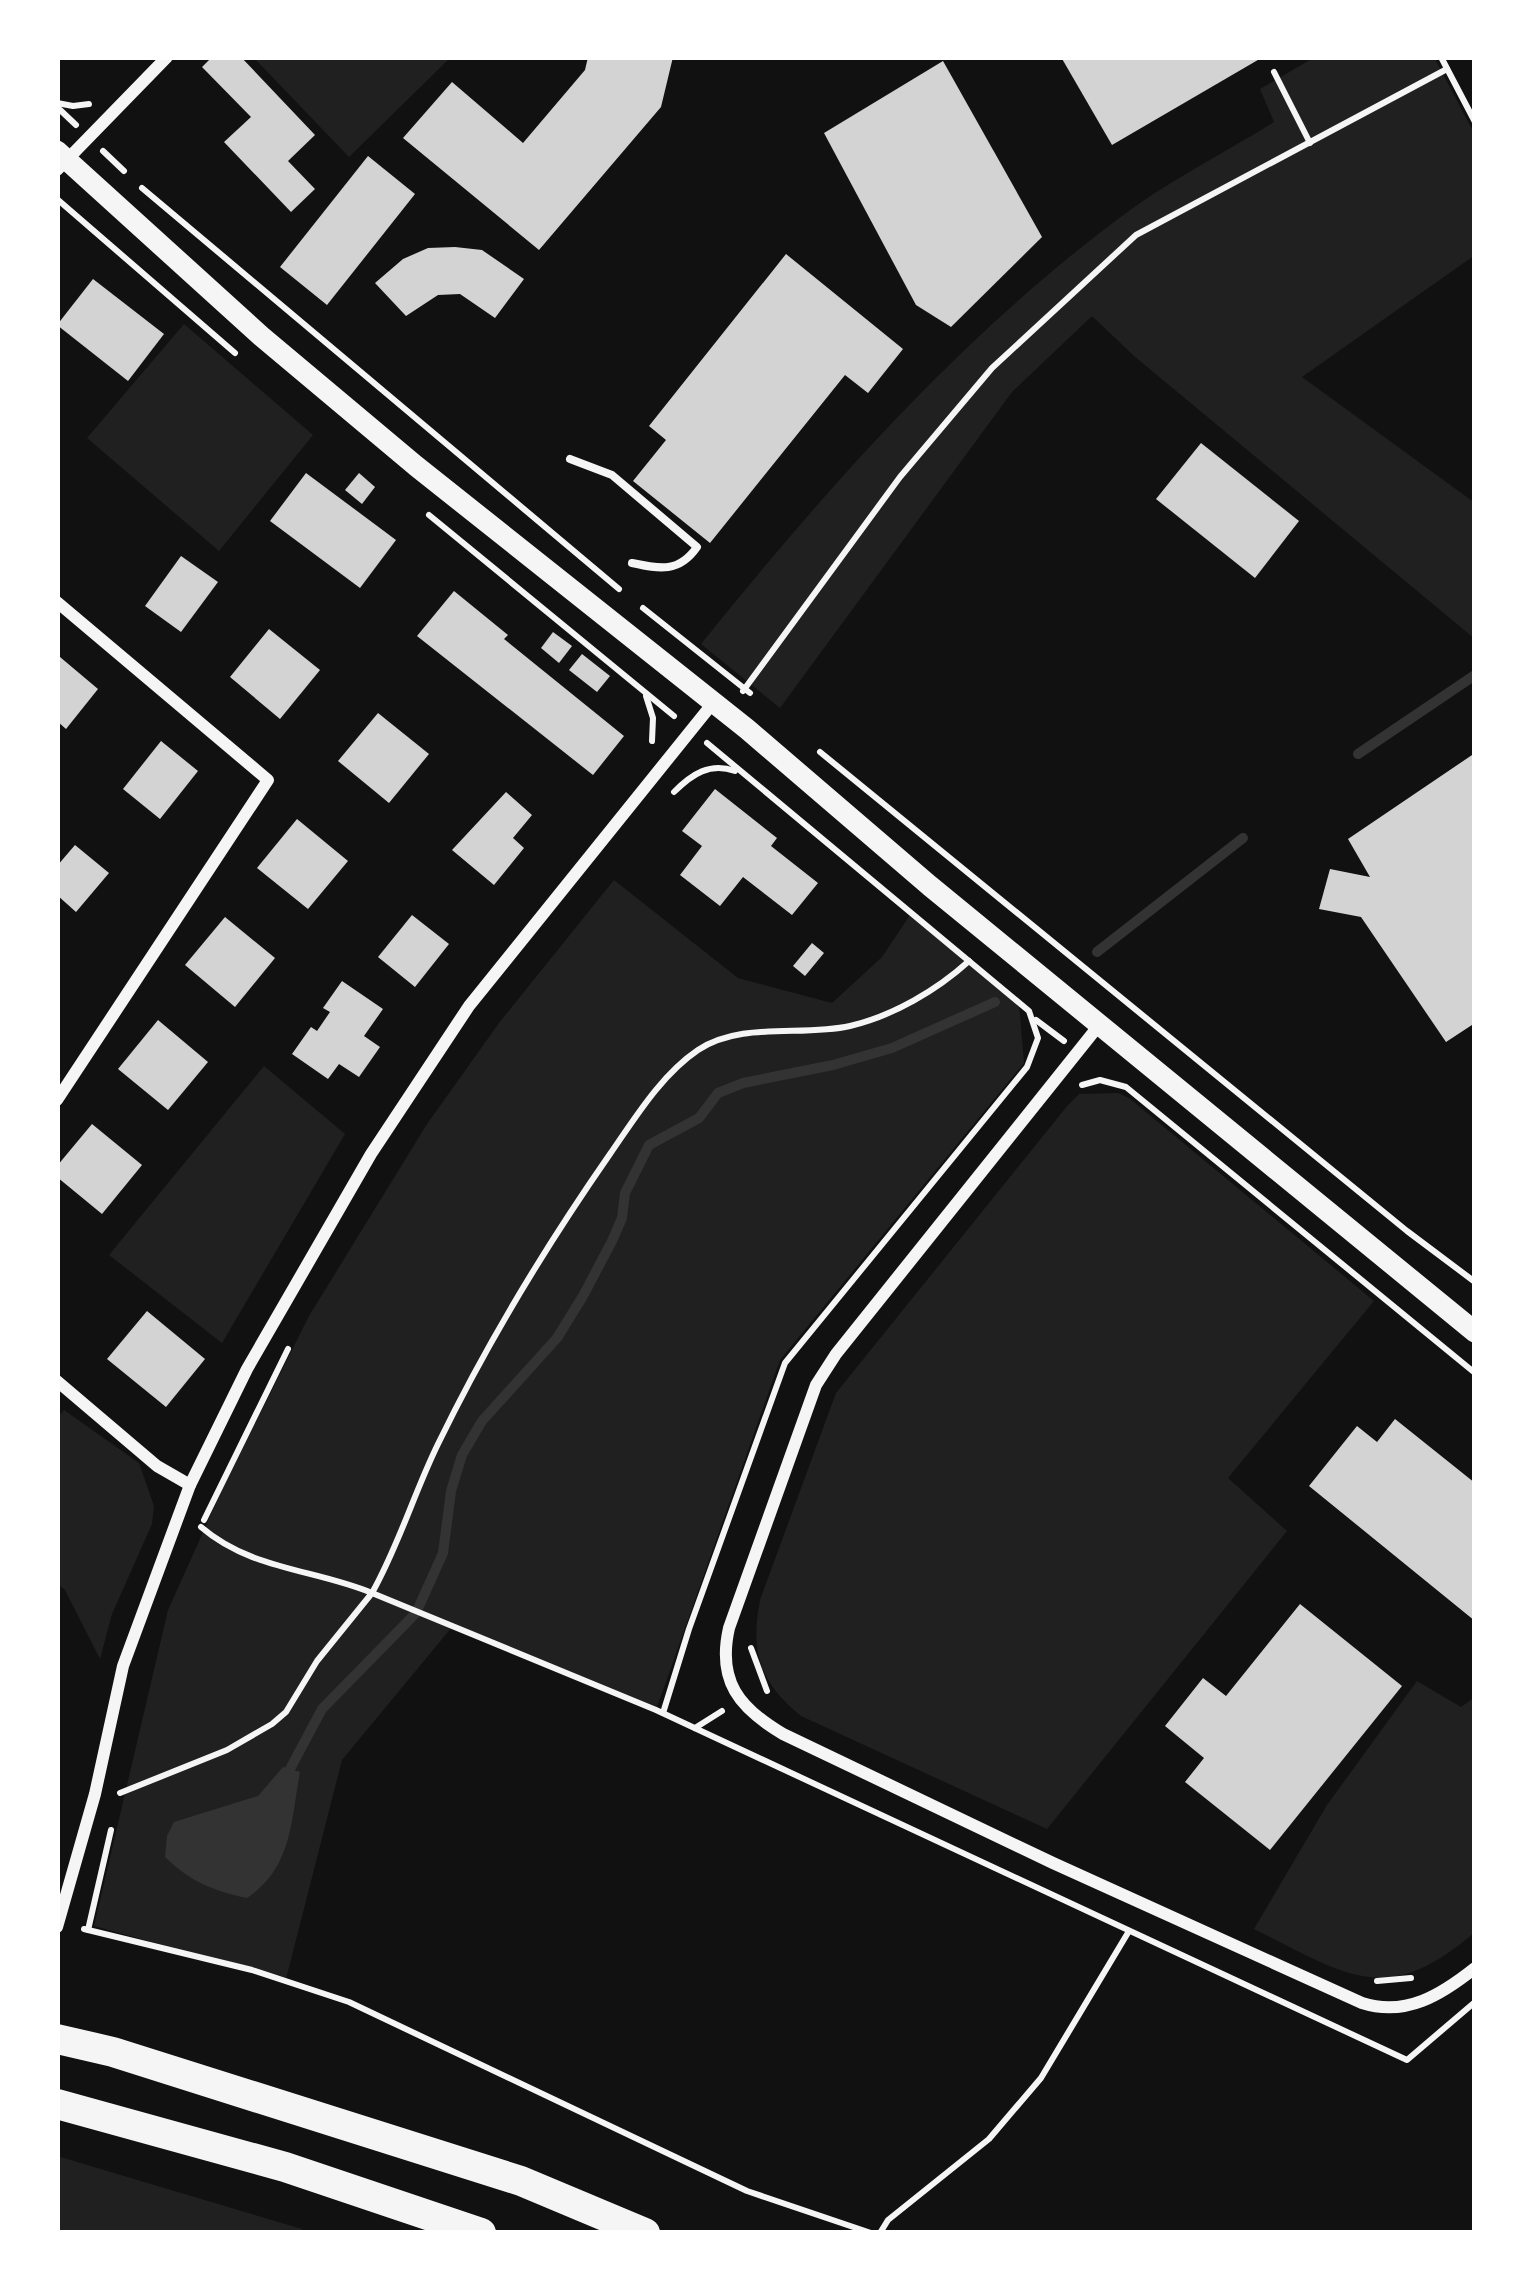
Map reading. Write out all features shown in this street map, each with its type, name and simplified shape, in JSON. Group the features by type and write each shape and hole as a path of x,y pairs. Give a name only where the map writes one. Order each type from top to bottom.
{"highway":[{"path":"57,2039 113,2052 520,2181 645,2233"},
{"path":"57,2104 285,2167 481,2233"}],"street":[{"path":"167,57 60,160 261,336 1475,1332"},
{"path":"57,602 268,781 57,1100"},
{"path":"58,1925 95,1794 123,1666 190,1486 288,1295 403,1105 481,991 713,703"},
{"path":"1100,1024 816,1385 729,1628 725,1658 739,1700 760,1720 804,1744 1362,2003 1378,2008 1423,2002 1475,1968"},
{"path":"57,1382 157,1466 190,1486"}],"lane":[{"path":"570,459 612,476 697,547 686,562 661,570 632,563"}],"path":[{"path":"1441,57 1475,122"},
{"path":"745,688 900,477 992,368 1136,235 1447,70"},
{"path":"1274,72 1310,143"},
{"path":"124,171 438,440 763,704"},
{"path":"57,199 236,354"},
{"path":"416,504 1034,1018 1038,1038 1033,1058 785,1364 663,1713"},
{"path":"818,750 1475,1282"},
{"path":"671,794 693,773 723,767 745,774"},
{"path":"125,1772 120,1793 227,1750 286,1712 317,1661 372,1593 394,1554 422,1479 465,1388 557,1232 670,1074 703,1047 726,1039 849,1026 904,1005 945,982 969,961"},
{"path":"1075,1090 1100,1079 1126,1087 1475,1372"},
{"path":"192,1547 296,1334"},
{"path":"201,1527 259,1562 372,1593 663,1713 1407,2060 1475,2002"},
{"path":"751,1642 760,1679 778,1704"},
{"path":"694,1728 739,1700"},
{"path":"88,1930 115,1816"},
{"path":"58,1925 252,1970 349,2002 747,2191 871,2233"},
{"path":"880,2233 888,2220 989,2138 1041,2078 1129,1931"},
{"path":"1367,1980 1422,1974"}],"shaded area":[{"path":"253,57 451,57 349,157"},
{"path":"1315,57 1434,57 1475,135 1475,255 1302,377 1475,503 1475,639 1092,316 1012,392 780,708 701,644 796,529 949,365 1118,219 1274,122 1260,89"},
{"path":"184,324 313,435 219,551 87,438"},
{"path":"614,880 738,978 832,1003 882,957 912,912 1019,1003 1024,1063 780,1360 656,1710 452,1627 342,1760 286,1979 94,1926 168,1610 222,1490 309,1316 427,1124 499,1023"},
{"path":"264,1066 345,1134 222,1343 109,1255"},
{"path":"1118,1093 1374,1301 1228,1478 1287,1531 1047,1829 801,1716 767,1679 758,1651 757,1619 836,1393 1068,1105 1079,1094"},
{"path":"64,1410 139,1463 154,1506 152,1524 112,1614 100,1659 57,1583 57,1418"},
{"path":"1417,1681 1461,1707 1475,1697 1475,1932 1416,1970 1366,1977 1315,1960 1254,1929 1327,1805"},
{"path":"283,1767 300,1772 287,1842 273,1873 247,1898 203,1884 165,1857 174,1822 258,1796"},
{"path":"57,2156 302,2229 300,2233 57,2233"}],"building":[{"path":"212,57 241,57 315,135 288,161 315,189 291,212 224,142 251,117 202,67"},
{"path":"588,57 673,57 661,107 539,250 403,138 452,82 523,143 585,70"},
{"path":"1061,57 1263,57 1112,145"},
{"path":"943,61 1042,237 951,327 916,305 824,133"},
{"path":"368,156 415,194 327,305 280,267"},
{"path":"428,248 482,250 524,279 495,318 460,294 438,295 406,316 375,283 403,259"},
{"path":"786,254 903,349 868,393 845,375 710,543 633,481 666,440 649,426"},
{"path":"93,279 164,334 128,381 57,325"},
{"path":"1201,443 1299,521 1255,578 1156,499"},
{"path":"306,473 396,540 360,588 270,521"},
{"path":"359,473 375,487 362,504 345,490"},
{"path":"181,556 218,582 181,632 145,606"},
{"path":"454,591 508,635 504,639 624,736 593,775 417,636"},
{"path":"269,629 320,670 280,719 230,677"},
{"path":"553,632 572,646 559,663 541,648"},
{"path":"582,654 610,676 597,692 569,670"},
{"path":"60,657 98,689 66,729 57,721"},
{"path":"378,713 429,754 389,803 338,761"},
{"path":"161,741 198,771 160,819 123,789"},
{"path":"1475,753 1475,1023 1446,1042 1361,917 1319,909 1330,869 1370,877 1348,839"},
{"path":"715,789 777,838 771,846 818,883 792,915 743,877 720,906 680,875 702,846 682,831"},
{"path":"506,792 532,815 513,838 524,848 494,885 452,850"},
{"path":"297,819 348,861 308,909 257,868"},
{"path":"75,845 109,873 76,912 57,895 57,866"},
{"path":"412,915 449,944 415,987 378,957"},
{"path":"225,917 275,958 235,1007 185,965"},
{"path":"812,943 824,953 805,976 793,966"},
{"path":"342,981 383,1009 364,1036 380,1047 359,1077 339,1064 328,1079 292,1054 311,1027 317,1031 330,1012 323,1008"},
{"path":"158,1020 208,1062 168,1110 118,1069"},
{"path":"92,1124 142,1165 102,1214 57,1177 57,1166"},
{"path":"147,1311 205,1359 166,1407 107,1359"},
{"path":"1395,1419 1475,1483 1475,1621 1309,1486 1357,1426 1377,1442"},
{"path":"1300,1604 1402,1686 1270,1850 1185,1782 1204,1758 1165,1726 1203,1678 1226,1696"}],"waterway":[{"path":"1358,754 1475,675"},
{"path":"1097,952 1243,838"},
{"path":"290,1769 322,1709 416,1613 443,1553 451,1491 462,1455 482,1421 557,1338 583,1296 612,1241 622,1218 625,1193 649,1145 699,1118 718,1093 892,1048 995,1002"}]}
